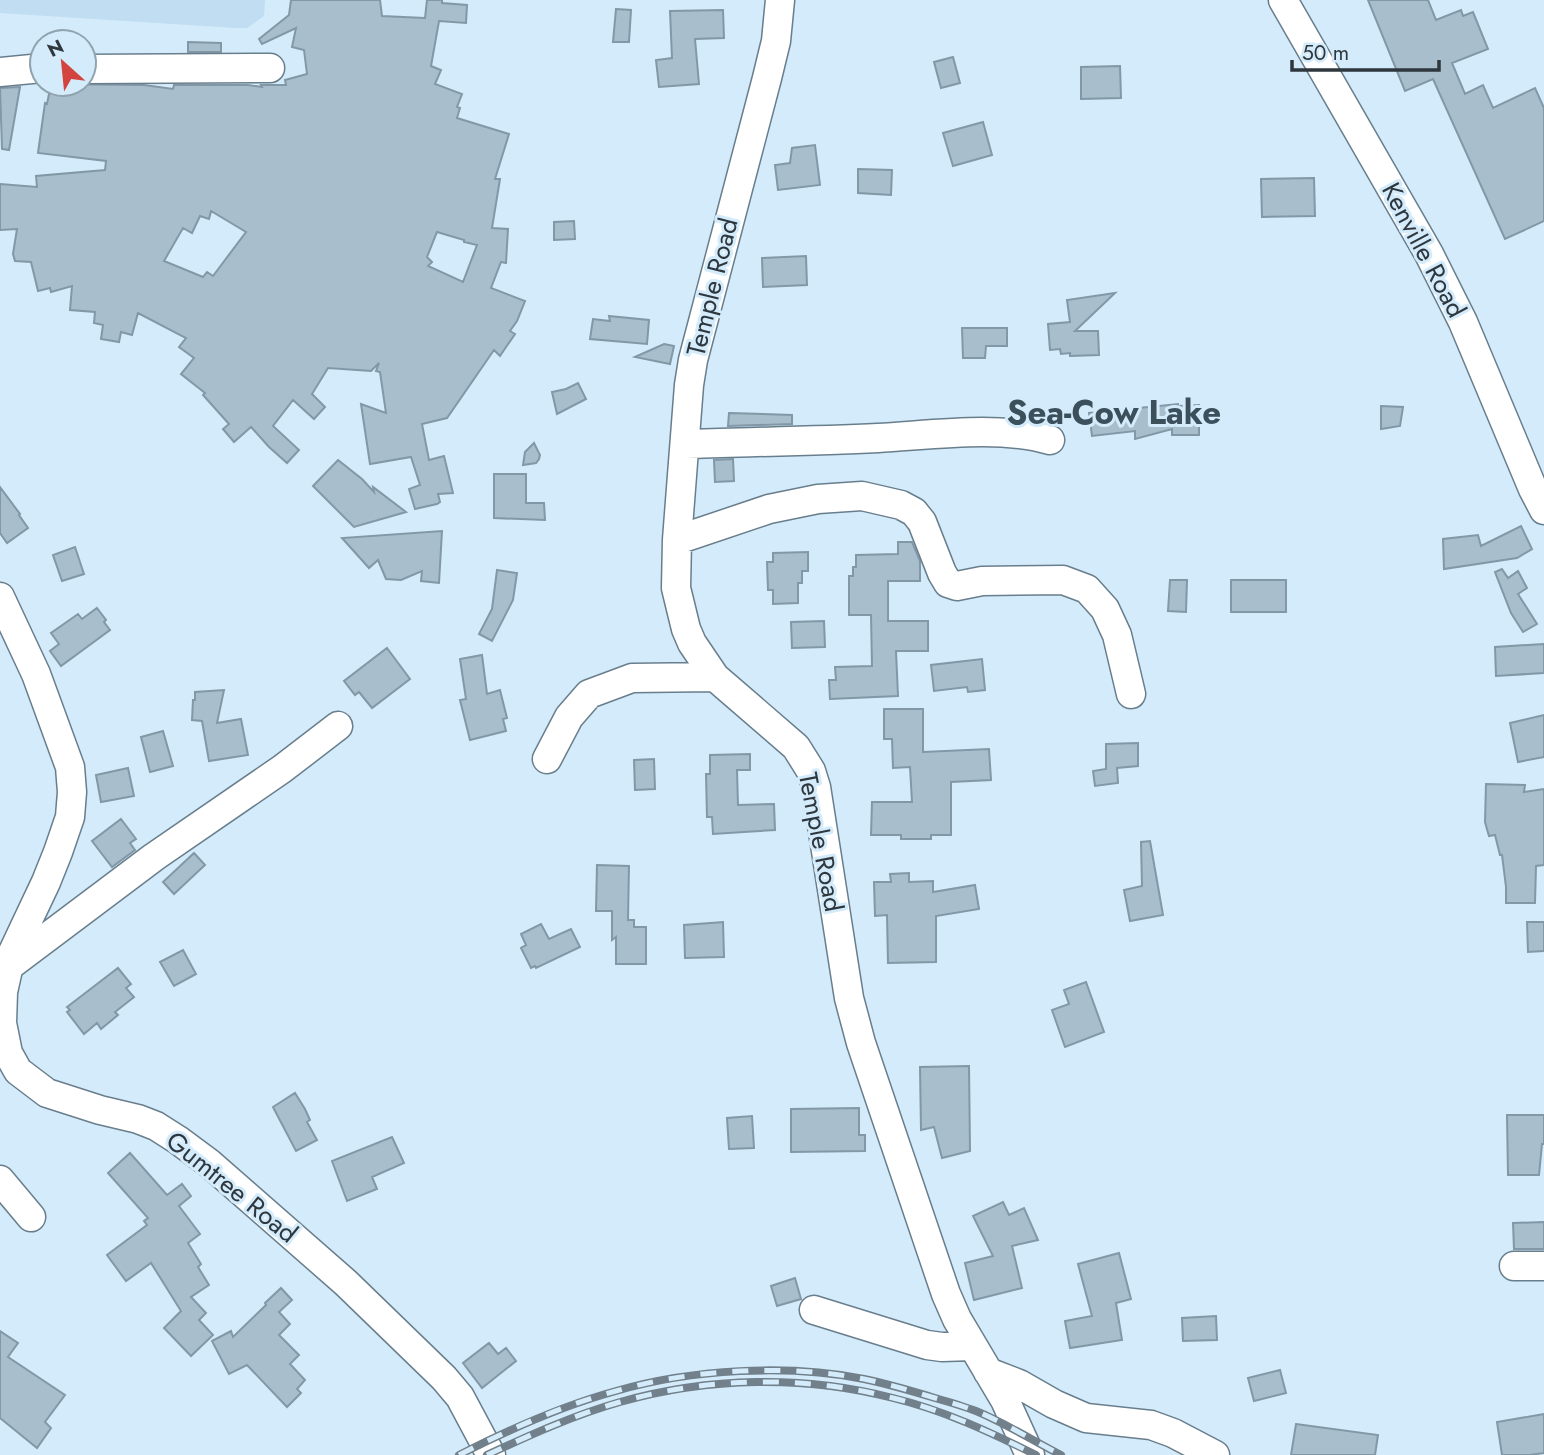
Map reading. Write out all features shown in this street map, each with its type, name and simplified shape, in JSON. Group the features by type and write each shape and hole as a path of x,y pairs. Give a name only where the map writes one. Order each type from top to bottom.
{"street":[{"name":"Temple Road","path":"780,0 776,41 767,79 693,360 677,540 676,588 692,643 715,677 796,747 811,771 816,787 849,998 861,1043 946,1294 972,1346 1005,1400 1030,1455"},
{"name":"Kenville Road","path":"1283,0 1440,275 1544,510"},
{"path":"98,69 270,68"},
{"path":"0,72 28,69"},
{"path":"685,444 958,433 1031,435 1050,440"},
{"path":"677,540 769,509 818,499 862,496 901,505 914,512 922,522 948,583 957,586 982,581 1063,580 1087,589 1105,609 1117,635 1131,694"},
{"name":"Gumtree Road","path":"0,597 41,685 70,767 72,792 70,817 58,852 11,956 3,992 2,1023 8,1054 18,1071 47,1093 156,1126 203,1157 346,1283 444,1378 460,1397 491,1455"},
{"path":"547,759 569,717 589,694 632,678 715,677"},
{"path":"9,966 338,726"},
{"path":"0,1180 31,1217"},
{"path":"1514,1266 1544,1266"},
{"path":"814,1310 926,1345 942,1348 972,1346"},
{"path":"988,1372 1019,1384 1086,1418 1151,1426 1173,1433 1215,1455"}],"shaded area":[{"path":"0,0 265,0 264,16 247,28 236,28 0,13"}],"building":[{"path":"291,0 380,0 382,16 425,18 427,0 467,5 466,23 439,21 431,66 441,70 435,84 462,94 457,107 460,108 457,118 509,134 495,179 500,179 492,228 508,229 506,263 501,262 491,288 525,301 510,331 515,334 500,356 494,350 447,418 422,424 429,460 444,456 453,493 438,494 440,502 437,504 415,509 409,489 420,485 411,457 370,464 361,404 386,413 380,372 376,371 379,363 371,371 328,368 312,394 325,407 314,419 293,400 273,426 299,450 287,463 251,427 234,442 223,429 229,424 203,395 205,393 181,374 194,358 179,347 186,338 138,313 132,335 121,332 119,342 101,339 103,325 94,323 95,312 70,310 72,286 51,292 50,288 38,291 31,262 15,261 13,254 17,229 0,230 0,184 37,187 36,176 105,170 106,161 38,153 45,103 47,104 48,98 98,98 98,85 144,85 173,89 174,85 286,85 285,80 307,74 304,50 292,47 296,28 262,44 259,39 289,15","holes":["211,211 246,232 213,276 207,272 203,277 164,261 183,228 192,233 200,216 209,219","437,232 477,245 463,282 428,266 432,262 427,257"]},
{"path":"1368,0 1428,0 1436,20 1461,10 1463,16 1473,12 1488,49 1452,63 1465,94 1483,85 1493,108 1535,88 1544,108 1544,221 1505,239 1433,79 1405,91"},
{"path":"616,9 631,10 629,42 613,42"},
{"path":"723,10 724,38 695,39 699,84 659,87 656,60 672,58 670,11"},
{"path":"188,42 221,43 221,52 188,52"},
{"path":"953,57 960,83 941,88 934,62"},
{"path":"1120,66 1121,98 1081,99 1081,67"},
{"path":"20,87 9,150 2,149 0,88"},
{"path":"983,122 992,155 953,166 943,133"},
{"path":"815,145 820,185 778,190 775,165 790,163 792,148"},
{"path":"858,169 892,170 891,195 858,193"},
{"path":"1314,178 1315,216 1262,217 1261,179"},
{"path":"574,221 575,239 554,240 554,222"},
{"path":"806,256 807,285 763,287 762,258"},
{"path":"1115,293 1075,331 1098,331 1099,355 1070,356 1070,353 1061,354 1060,349 1050,350 1048,324 1070,322 1067,300"},
{"path":"609,316 649,320 647,344 590,339 593,319 610,321"},
{"path":"962,328 1007,328 1007,346 986,346 985,358 963,358"},
{"path":"664,344 674,346 670,364 635,357"},
{"path":"578,383 586,399 557,414 552,392"},
{"path":"1178,404 1199,405 1199,435 1172,435 1172,429 1135,439 1135,431 1092,436 1089,413"},
{"path":"1381,406 1403,407 1400,426 1381,429"},
{"path":"729,413 792,415 792,424 728,426"},
{"path":"534,443 540,455 539,459 536,463 523,465 525,452"},
{"path":"733,459 734,481 715,482 714,460"},
{"path":"338,460 374,492 373,487 406,512 354,527 313,486"},
{"path":"494,474 526,474 526,503 544,503 545,520 494,518"},
{"path":"0,487 28,528 7,543 0,533"},
{"path":"1521,526 1532,549 1517,558 1444,569 1443,539 1478,535 1481,546"},
{"path":"442,531 439,583 421,581 422,571 401,580 386,579 378,560 369,568 342,538"},
{"path":"898,542 912,542 920,561 920,581 888,581 888,621 928,621 928,651 896,651 898,696 830,699 829,680 836,680 835,667 872,666 871,615 849,615 849,576 853,576 853,567 856,567 856,555 898,554"},
{"path":"75,547 84,574 62,581 53,555"},
{"path":"808,552 808,571 802,571 802,583 798,583 798,603 773,604 773,590 768,590 767,562 773,562 773,553"},
{"path":"1502,569 1508,578 1518,571 1527,588 1518,594 1537,624 1523,632 1511,613 1495,572"},
{"path":"497,570 517,573 513,600 492,641 479,634 492,609"},
{"path":"1170,580 1187,580 1186,612 1168,611"},
{"path":"1231,580 1286,580 1286,612 1231,612"},
{"path":"97,608 110,630 61,666 50,651 59,644 51,633 78,614 82,619"},
{"path":"824,621 825,647 792,648 791,622"},
{"path":"1544,644 1544,673 1496,676 1495,647"},
{"path":"387,648 410,679 372,708 359,692 355,695 344,681"},
{"path":"482,655 487,694 500,690 507,718 503,719 506,731 470,740 460,700 466,699 460,659"},
{"path":"982,659 985,690 968,692 967,687 934,691 931,665"},
{"path":"224,690 217,723 241,719 248,755 209,761 202,721 192,720 193,700 195,692"},
{"path":"884,709 923,709 923,752 989,749 991,780 951,782 951,835 931,835 931,839 901,839 901,835 871,835 872,802 912,802 910,767 893,768 892,739 884,739"},
{"path":"1544,715 1544,757 1518,762 1510,723"},
{"path":"163,731 173,766 150,772 141,737"},
{"path":"1138,743 1138,766 1117,768 1118,783 1095,786 1093,771 1106,769 1106,744"},
{"path":"750,754 750,770 737,770 738,805 774,804 775,830 713,834 712,817 707,817 706,774 710,774 710,755"},
{"path":"654,759 655,789 635,790 634,760"},
{"path":"128,768 134,796 101,802 96,775"},
{"path":"1486,784 1525,785 1524,792 1544,789 1544,865 1536,866 1535,903 1506,903 1502,855 1495,835 1489,836 1485,822"},
{"path":"121,819 136,839 130,843 135,850 112,867 92,841"},
{"path":"1150,841 1163,915 1130,921 1124,890 1142,886 1141,842"},
{"path":"194,853 205,865 174,894 163,882"},
{"path":"597,865 629,866 628,920 634,920 634,927 646,927 646,964 616,964 616,937 612,940 612,911 596,911"},
{"path":"909,873 909,882 933,881 933,892 975,885 979,909 936,916 936,962 888,963 887,915 875,916 874,882 891,882 890,874"},
{"path":"723,922 724,957 685,958 684,925"},
{"path":"1527,922 1544,922 1544,951 1528,952"},
{"path":"541,924 549,939 571,929 580,947 531,968 521,948 526,945 521,934"},
{"path":"183,950 196,974 174,986 160,962"},
{"path":"118,968 131,984 126,988 134,997 115,1012 118,1015 101,1029 97,1023 84,1034 67,1012 70,1010 67,1007"},
{"path":"1086,982 1104,1032 1065,1047 1052,1010 1069,1004 1064,990"},
{"path":"969,1066 970,1151 942,1158 934,1127 921,1130 920,1067"},
{"path":"295,1093 305,1109 310,1120 307,1122 317,1140 296,1151 273,1107"},
{"path":"859,1108 859,1135 865,1135 865,1151 791,1152 791,1109"},
{"path":"1507,1115 1544,1115 1544,1144 1539,1175 1508,1175"},
{"path":"752,1116 754,1148 729,1149 727,1118"},
{"path":"392,1137 404,1163 372,1177 377,1189 347,1201 332,1161"},
{"path":"130,1153 167,1195 182,1184 191,1196 179,1206 200,1234 188,1243 201,1264 198,1267 209,1285 191,1297 206,1313 199,1320 213,1335 191,1356 164,1328 181,1311 151,1263 126,1281 107,1255 147,1225 144,1221 148,1218 108,1173"},
{"path":"1003,1202 1009,1215 1024,1208 1038,1240 1012,1246 1022,1288 974,1300 965,1263 993,1256 973,1216"},
{"path":"1544,1222 1544,1249 1514,1249 1513,1223"},
{"path":"1119,1253 1131,1299 1116,1303 1122,1340 1070,1348 1065,1321 1092,1316 1078,1264"},
{"path":"795,1278 801,1299 777,1306 771,1286"},
{"path":"281,1288 292,1300 279,1312 290,1324 279,1335 299,1355 290,1364 305,1380 297,1389 301,1393 287,1407 247,1365 229,1374 212,1341 231,1331 233,1337"},
{"path":"1216,1316 1217,1340 1183,1341 1182,1318"},
{"path":"0,1331 18,1343 8,1357 65,1395 45,1422 51,1428 37,1448 0,1418"},
{"path":"489,1343 498,1354 506,1348 516,1361 482,1388 463,1363"},
{"path":"1280,1370 1286,1393 1254,1401 1248,1378"},
{"path":"1544,1414 1544,1453 1502,1455 1497,1422"},
{"path":"1296,1424 1378,1435 1375,1455 1291,1455"}],"railway":[{"path":"459,1455 536,1419 616,1391 676,1378 772,1370 835,1374 873,1381 956,1404 1008,1426 1061,1455"},
{"path":"487,1455 569,1419 620,1402 687,1388 756,1382 826,1385 893,1398 966,1422 1036,1455"}],"district":[{"name":"Sea-Cow Lake","path":"1114,412"}]}
